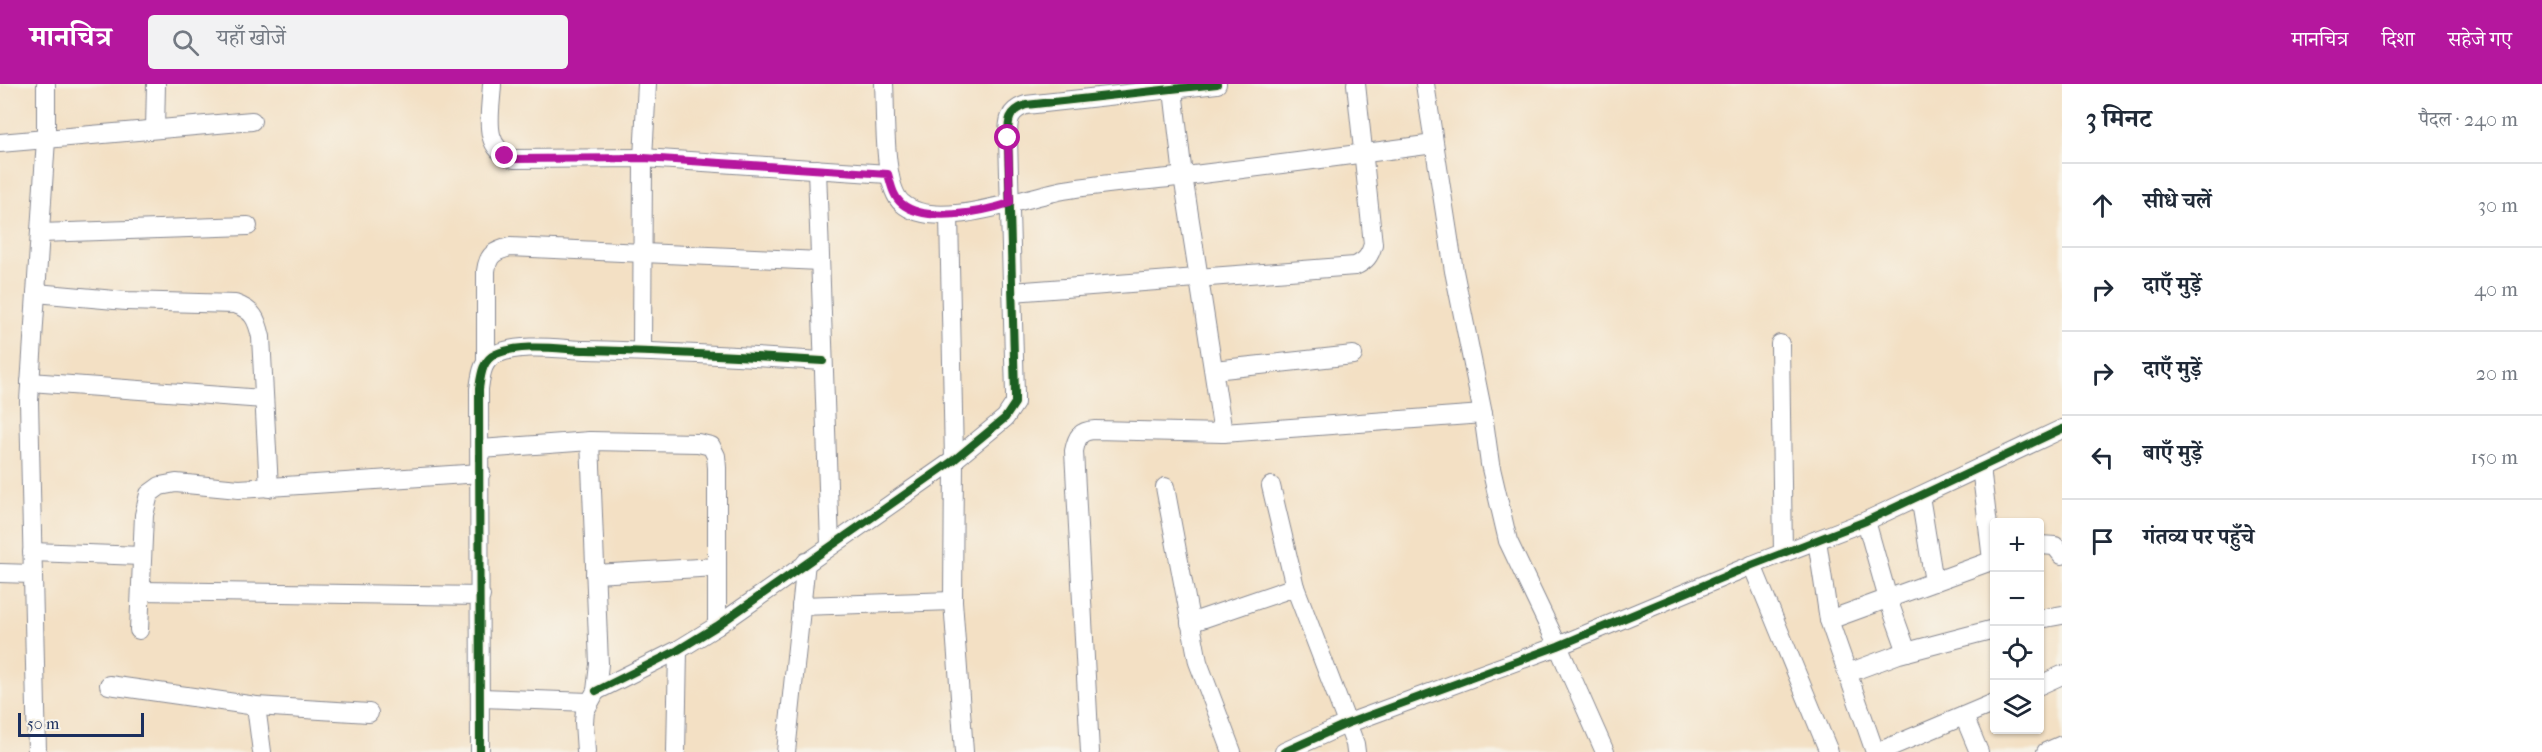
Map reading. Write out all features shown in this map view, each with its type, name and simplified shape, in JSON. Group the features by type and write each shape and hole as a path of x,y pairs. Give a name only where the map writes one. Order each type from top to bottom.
{"street":[{"path":"37,752 30,381 46,139 46,84"},
{"path":"155,129 156,84"},
{"path":"492,84 490,134 498,152 514,159 644,158 888,174"},
{"path":"642,351 647,84"},
{"path":"884,84 888,174 895,195 911,210 926,213 949,215 993,209 1064,190 1434,144"},
{"path":"481,698 593,696 717,626 954,460 999,424 1011,411 1014,403 1008,124 1013,111 1026,105 1152,88 1173,90 1217,84"},
{"path":"1012,292 1355,266 1364,262 1371,255 1373,244 1356,84"},
{"path":"1425,84 1454,270 1490,464 1508,541 1558,646 1599,750"},
{"path":"1173,90 1183,176 1223,433"},
{"path":"0,143 252,121"},
{"path":"817,169 830,545"},
{"path":"949,215 954,460 953,601 964,752"},
{"path":"40,233 248,226"},
{"path":"486,362 488,259 495,252 510,247 820,261"},
{"path":"36,293 126,301 235,304 247,308 258,322 261,337 269,488"},
{"path":"1780,344 1783,553"},
{"path":"480,752 481,449 479,389 481,372 486,362 494,355 510,350 642,351 824,361"},
{"path":"1214,370 1353,355"},
{"path":"30,381 264,399"},
{"path":"1090,752 1074,451 1077,436 1086,431 1095,430 1223,433 1482,414"},
{"path":"1284,752 1346,724 1558,646 1752,565 1866,521 2062,429"},
{"path":"481,449 590,441 698,443 711,446 716,456 717,626"},
{"path":"586,752 584,722 593,696 599,664 590,441"},
{"path":"1981,467 1990,531"},
{"path":"139,630 147,500 154,489 176,483 238,489 269,488 481,473"},
{"path":"1271,486 1295,587 1355,744 1356,752"},
{"path":"1165,487 1198,662 1232,752"},
{"path":"1920,496 1934,582"},
{"path":"1866,521 1888,599 1907,652"},
{"path":"1817,540 1829,620 1877,752 1990,706"},
{"path":"2044,545 2055,546 2062,555"},
{"path":"32,552 142,556"},
{"path":"1829,620 1990,561"},
{"path":"786,752 806,562"},
{"path":"1752,565 1829,752"},
{"path":"595,574 717,567"},
{"path":"0,573 32,574"},
{"path":"1190,623 1295,587"},
{"path":"141,591 481,596"},
{"path":"801,606 953,601"},
{"path":"2044,618 2062,615"},
{"path":"1848,673 1907,652 1990,630"},
{"path":"676,752 678,650"},
{"path":"2044,683 2062,675"},
{"path":"109,685 256,706 369,714"},
{"path":"256,706 262,752"},
{"path":"1964,716 1979,752"},
{"path":"2046,752 2062,746"}],"cycle path":[{"path":"596,691 678,650 717,626 954,460 1005,418 1015,403 1008,138 1010,117 1016,110 1026,105 1217,84"},
{"path":"480,752 479,389 483,368 488,360 506,351 540,348 823,361"},
{"path":"1284,752 1346,724 1558,646 1752,565 1866,521 2062,429"}],"route":[{"path":"505,156 514,159 644,158 888,174 895,195 911,210 949,215 993,209 1010,203 1008,138"}]}
